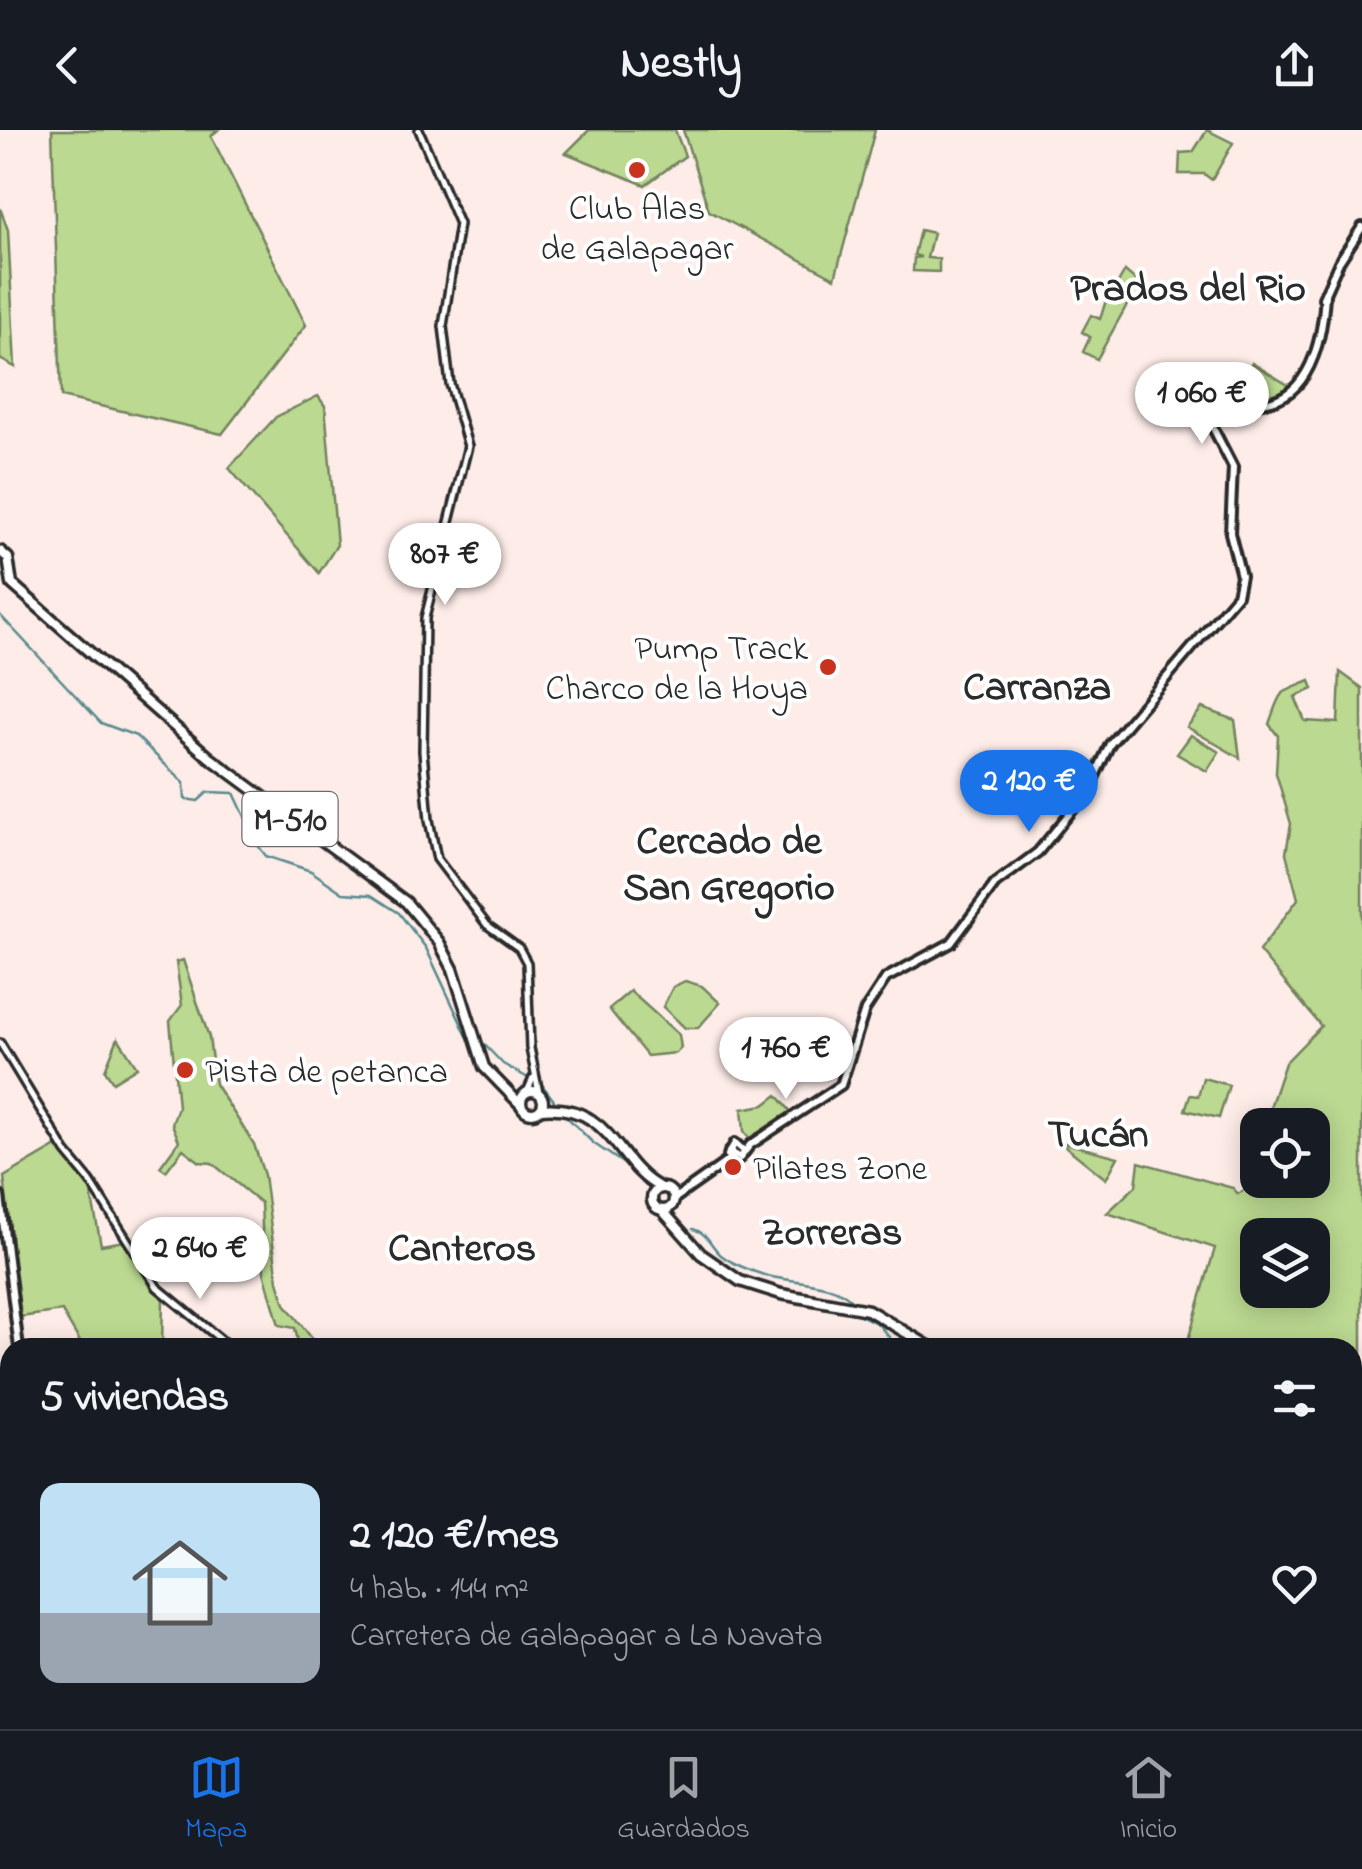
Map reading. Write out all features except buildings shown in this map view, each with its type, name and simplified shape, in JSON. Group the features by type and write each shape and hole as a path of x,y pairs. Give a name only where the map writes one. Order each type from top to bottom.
{"main road":[{"path":"1316,351 1323,298 1362,227"},
{"path":"662,1210 684,1188 731,1155 842,1085 865,1010 886,978 950,943 996,884 1038,852 1088,791 1116,736 1237,596 1241,576 1230,526 1233,467 1214,430 1213,418 1226,407 1283,396 1316,351 1323,298"},
{"path":"1318,332 1324,311"},
{"path":"0,551 8,558 12,584 0,582 9,571"},
{"name":"M-510","path":"12,584 208,757 406,902 439,942 454,969 479,1056 492,1078 521,1105"},
{"path":"508,1092 541,1095 556,1108 596,1123 648,1177 665,1189 673,1202 674,1218"},
{"path":"526,1092 521,1105 528,1112 556,1108"},
{"path":"541,1095 541,1109"},
{"path":"731,1155 732,1144 746,1147"},
{"path":"648,1177 653,1204 674,1218 701,1254 740,1281 781,1294 868,1310 915,1338"},
{"path":"652,1195 665,1189 684,1188"},
{"path":"0,1196 18,1338"}],"street":[{"path":"419,130 459,224 443,326 450,384 468,446 425,618 423,752 428,820 436,859 487,926 519,948 527,964 534,1075 541,1095"},
{"path":"0,1043 66,1152 90,1180 157,1287 219,1338"},
{"path":"526,1092 534,1075"}],"green space":[{"path":"52,130 218,130 211,136 306,325 222,434 61,397"},
{"name":"Club Alas de Galapagar","path":"589,130 675,130 685,156 645,185 566,153"},
{"path":"683,130 875,130 835,278 709,211"},
{"path":"1207,130 1233,143 1212,180 1204,174 1179,174 1180,153 1193,152"},
{"path":"0,208 8,230 15,367 0,359"},
{"path":"920,230 933,233 927,258 939,259 939,272 913,271 914,258 921,257 914,255"},
{"path":"1125,271 1139,283 1097,359 1083,352 1090,337 1082,332 1091,315 1100,319 1111,285 1116,287"},
{"path":"1252,363 1288,385 1286,389 1259,400 1236,389"},
{"path":"318,396 325,406 337,545 319,573 229,468 276,417"},
{"path":"1340,672 1362,688 1362,1338 1189,1338 1215,1248 1107,1213 1136,1186 1139,1162 1233,1188 1240,1198 1330,1198 1330,1108 1270,1108 1285,1063 1321,1026 1259,951 1298,899 1286,853 1291,824 1276,773 1278,736 1269,724 1282,694 1310,681 1313,689 1295,697 1305,721 1338,723"},
{"path":"1202,708 1235,720 1240,758 1187,727"},
{"path":"1191,735 1219,752 1207,771 1177,754"},
{"path":"183,960 209,1037 215,1084 254,1144 264,1175 278,1281 285,1304 312,1338 297,1338 295,1328 279,1325 264,1272 261,1203 212,1163 200,1162 183,1149 166,1171 160,1167 179,1141 172,1124 178,1107 170,1021 182,1005 176,962"},
{"path":"685,981 702,986 720,1003 698,1028 685,1028 663,1007 673,987"},
{"path":"630,991 679,1035 681,1048 676,1053 647,1056 609,1009"},
{"path":"118,1038 137,1067 113,1082 105,1070"},
{"path":"1203,1078 1229,1085 1219,1118 1185,1110 1190,1095 1198,1096"},
{"path":"777,1095 792,1113 749,1138 744,1131 742,1109 764,1105"},
{"path":"1061,1142 1118,1157 1106,1179"},
{"path":"57,1146 90,1188 101,1245 124,1241 163,1300 162,1338 78,1338 62,1311 20,1317 4,1177"}],"waterway":[{"path":"0,615 101,723 136,736 184,783 185,799 198,801 208,792 234,793 248,823 246,830 266,856 311,871 343,893 371,895 399,913 426,948 467,1036"},
{"path":"481,1041 503,1064 528,1078"},
{"path":"540,1082 555,1102"},
{"path":"565,1115 593,1143 633,1170"},
{"path":"693,1229 706,1236 721,1255 741,1266 775,1278 824,1286 853,1302"},
{"path":"854,1312 878,1324 890,1338"}],"place":[{"name":"Club Alas de Galapagar","path":"637,170"},
{"name":"Pump Track Charco de la Hoya","path":"828,667"},
{"name":"Pista de petanca","path":"185,1070"},
{"name":"Pilates Zone","path":"733,1167"}],"district":[{"name":"Prados del Rio","path":"1188,286"},
{"name":"Carranza","path":"1037,685"},
{"name":"Cercado de San Gregorio","path":"729,862"},
{"name":"Tucán","path":"1098,1132"},
{"name":"Zorreras","path":"832,1230"},
{"name":"Canteros","path":"462,1246"}]}
